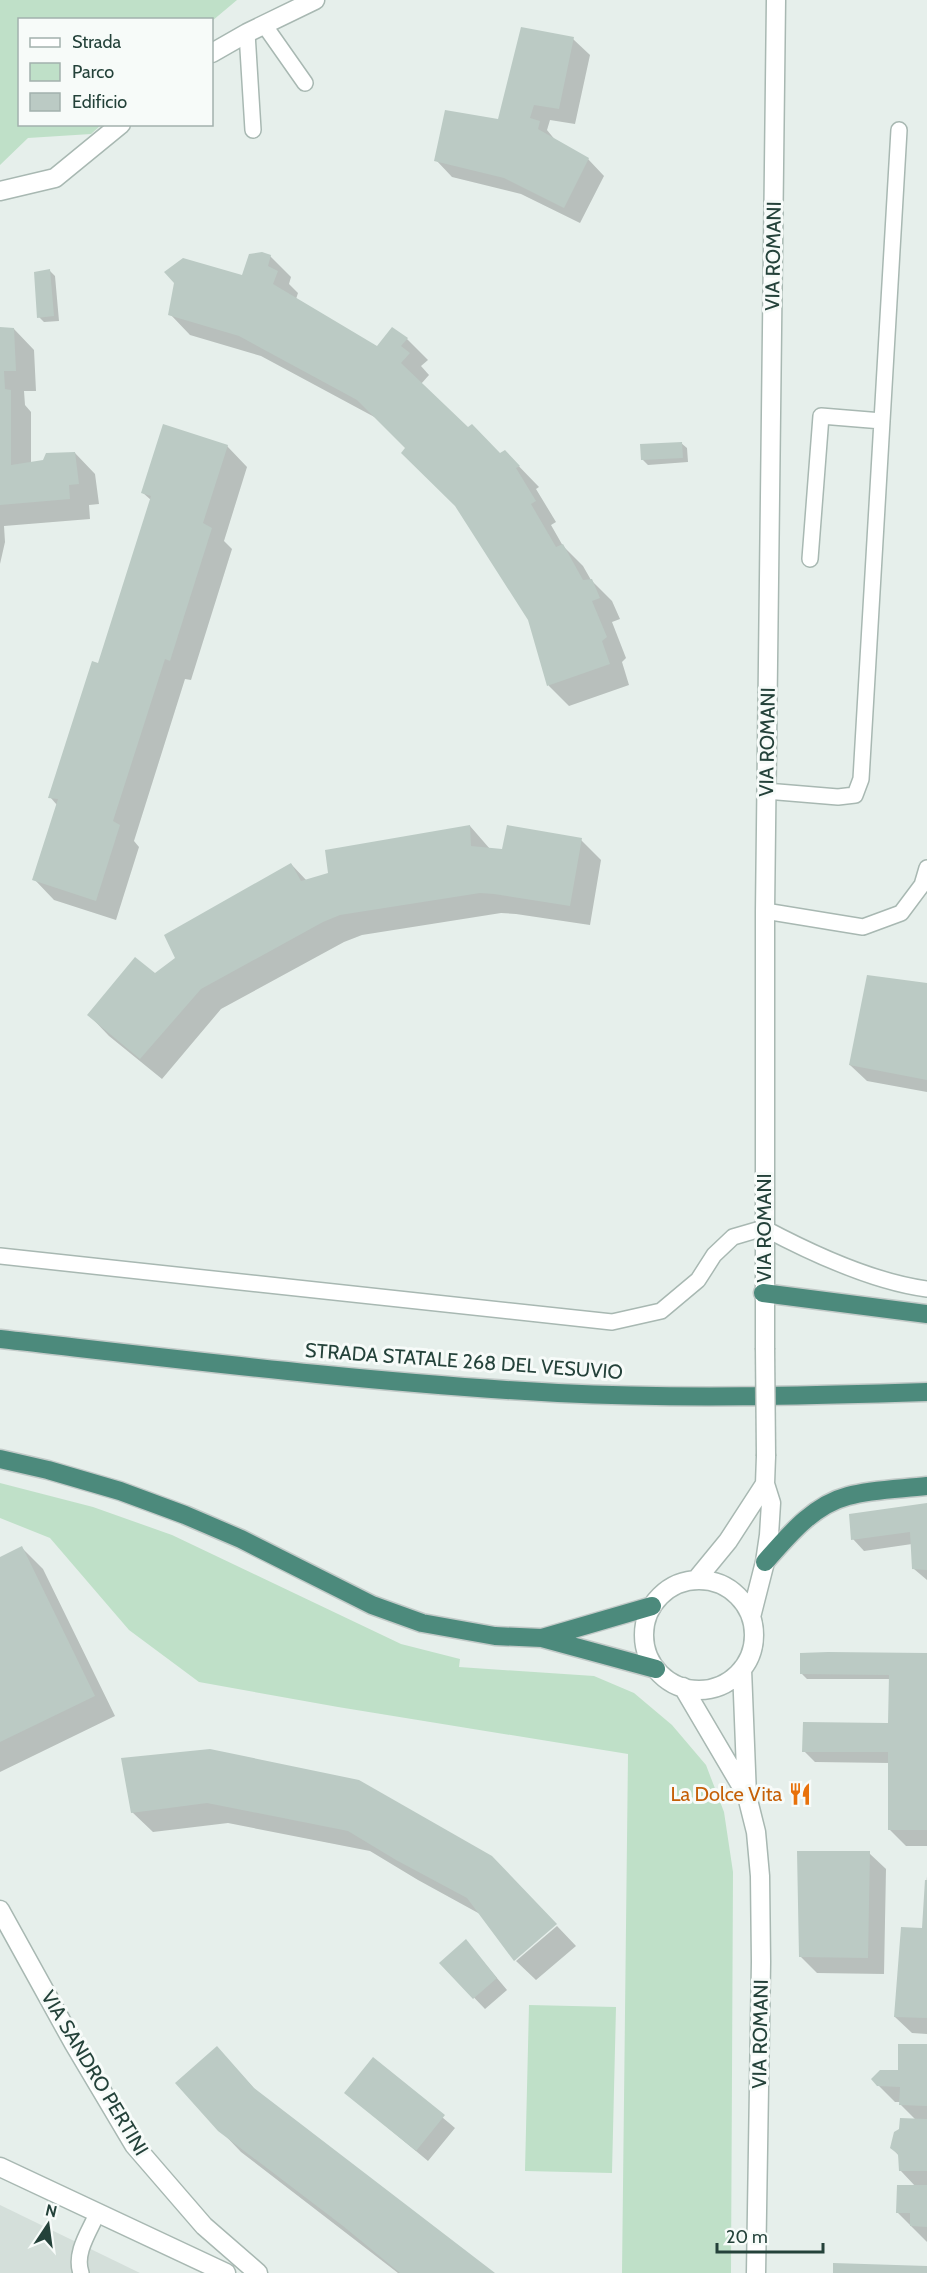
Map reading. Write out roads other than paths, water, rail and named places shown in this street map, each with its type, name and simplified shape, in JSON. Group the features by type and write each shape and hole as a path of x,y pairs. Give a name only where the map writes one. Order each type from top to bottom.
{"highway":[{"path":"763,1293 927,1314"},
{"name":"STRADA STATALE 268 DEL VESUVIO","path":"0,1339 346,1377 557,1392 687,1397 927,1392"},
{"path":"0,1459 110,1488 185,1515 241,1539 372,1605 422,1623 495,1636 542,1638 656,1669"},
{"path":"765,1562 802,1522 823,1507 848,1496 927,1485"},
{"path":"542,1638 652,1606"}],"street":[{"path":"213,52 315,0"},
{"name":"VIA ROMANI","path":"751,1617 765,1562 771,1503 765,1484 763,1293 766,791 776,0"},
{"path":"0,191 55,178 119,126"},
{"path":"696,1580 728,1541 765,1484"},
{"path":"696,1580 714,1582 730,1589 743,1601 751,1617 754,1635 751,1653 742,1669 730,1680 716,1687 699,1690 683,1687 668,1680 656,1669 647,1654 644,1638 645,1621 652,1606 663,1593 678,1583 696,1580"},
{"name":"VIA ROMANI","path":"742,1669 747,1796 756,1832 760,1876 761,1962 756,2273"},
{"name":"VIA ROMANI","path":"683,1687 747,1796"},
{"name":"VIA SANDRO PERTINI","path":"0,1910 74,2044 134,2145 204,2226 258,2273"},
{"path":"0,2167 226,2273"}],"lane":[{"path":"265,26 305,83"},
{"path":"247,33 253,130"},
{"path":"766,791 838,797 855,795 861,779 899,130"},
{"path":"810,559 821,416 882,421"},
{"path":"765,911 863,927 901,913 922,885 927,868"},
{"path":"0,1256 612,1322 661,1311 698,1280 714,1255 733,1237 764,1228 808,1252 873,1275 927,1289"},
{"path":"81,2273 78,2264 82,2245 97,2214"}],"place":[{"name":"La Dolce Vita","path":"800,1794"}]}
